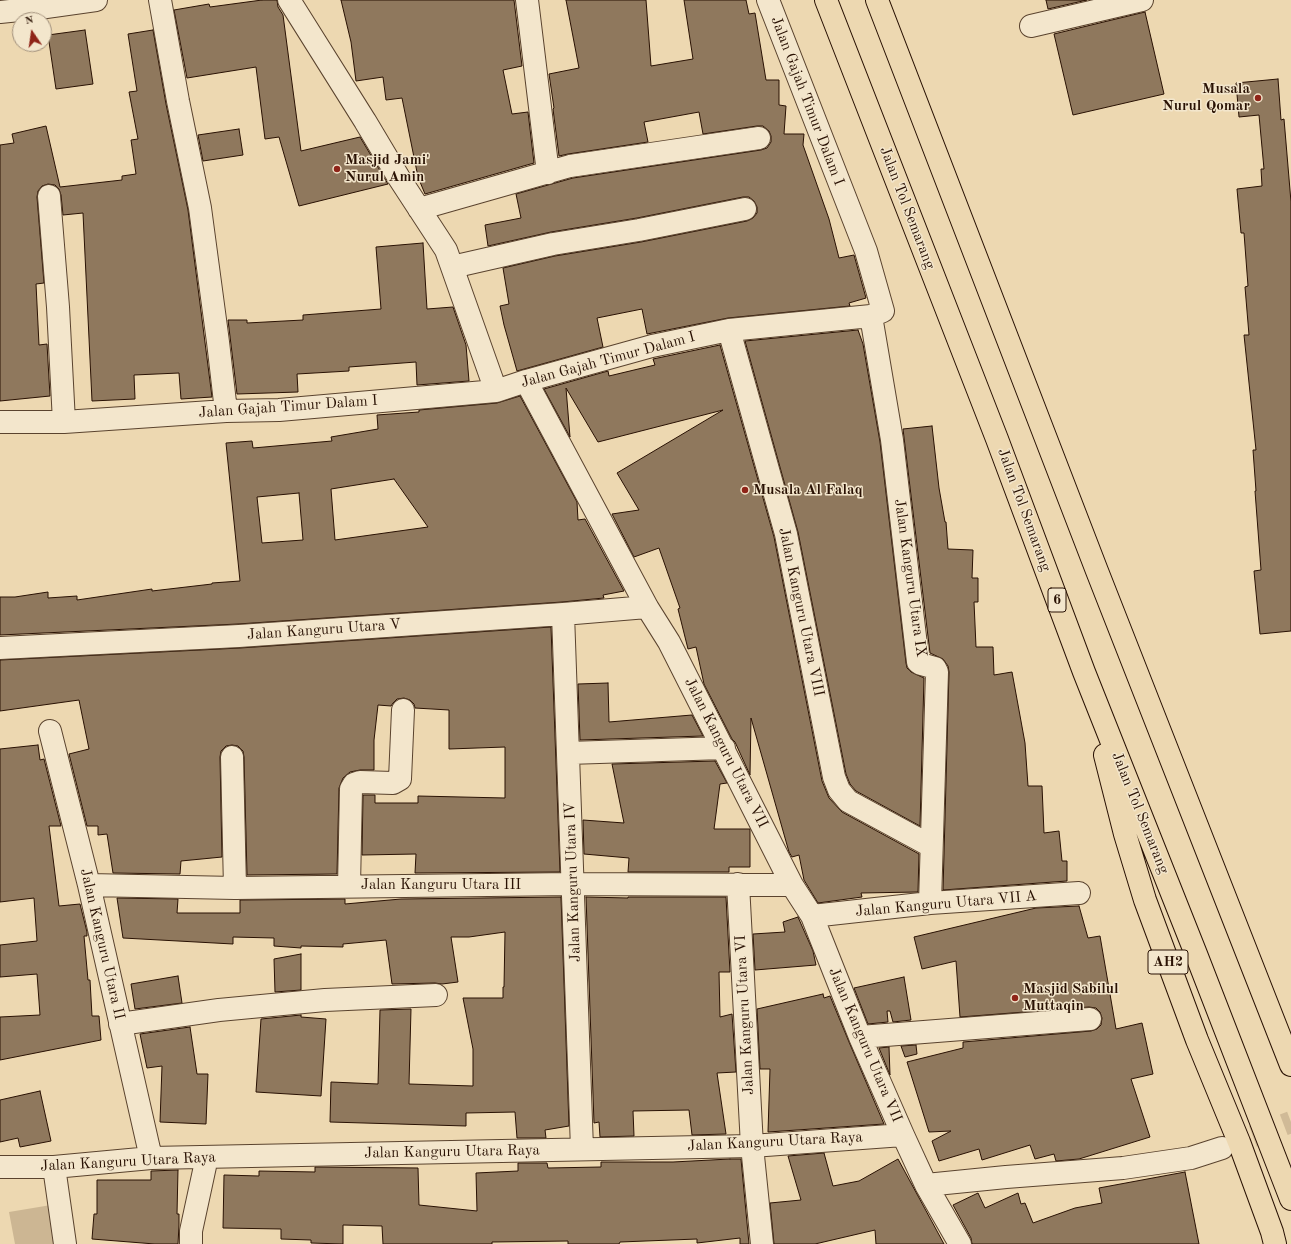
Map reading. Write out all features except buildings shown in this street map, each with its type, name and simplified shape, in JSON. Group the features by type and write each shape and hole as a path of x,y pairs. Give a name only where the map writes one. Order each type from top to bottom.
{"highway":[{"name":"Jalan Tol Semarang","path":"826,0 997,439 1084,672 1291,1199"},
{"path":"877,0 1097,571 1291,1066"},
{"name":"AH2","path":"1084,672 1125,834 1145,900 1197,1040 1239,1142 1275,1244"}],"street":[{"path":"0,12 39,8 88,0"},
{"path":"160,0 178,101 200,208 226,411"},
{"path":"289,0 446,250 496,391"},
{"path":"527,0 548,173"},
{"name":"Jalan Gajah Timur Dalam I","path":"0,422 64,422 226,411 279,410 496,391 526,381 652,346 729,330 870,316 883,311 866,251 768,0"},
{"path":"1031,26 1142,0"},
{"path":"419,209 570,166 759,138"},
{"path":"49,196 64,422"},
{"path":"452,268 553,244 640,230 746,210"},
{"name":"Jalan Kanguru Utara IX","path":"870,316 892,440 918,662 935,668 937,672 930,904"},
{"name":"Jalan Kanguru Utara VIII","path":"729,330 786,534 834,777 839,790 848,801 931,846"},
{"name":"Jalan Kanguru Utara VII","path":"526,381 647,607 669,642 724,748 792,885 812,916 860,1037 903,1135 926,1185 960,1244"},
{"name":"Jalan Kanguru Utara V","path":"0,648 239,636 647,607"},
{"name":"Jalan Kanguru Utara IV","path":"563,614 582,1149"},
{"path":"349,886 350,789 354,784 360,782 393,783 400,779 403,710"},
{"name":"Jalan Kanguru Utara II","path":"50,731 89,885 152,1158"},
{"path":"568,753 724,748"},
{"path":"232,757 235,888"},
{"name":"Jalan Kanguru Utara III","path":"89,885 235,888 573,884 792,885"},
{"name":"Jalan Kanguru Utara VI","path":"738,884 752,1146 762,1244"},
{"name":"Jalan Kanguru Utara VII A","path":"812,916 930,904 1079,893"},
{"path":"120,1024 219,1010 325,1000 436,995"},
{"path":"860,1037 1090,1019"},
{"name":"Jalan Kanguru Utara Raya","path":"0,1167 54,1167 152,1158 752,1146 903,1135"},
{"path":"926,1185 1124,1168 1191,1158 1222,1148"},
{"path":"191,1244 192,1231 207,1157"},
{"path":"54,1167 65,1244"}],"shaded area":[{"path":"51,1205 57,1244 15,1244 9,1212"}],"tunnel":[{"path":"1222,1148 1291,1122"}],"place":[{"name":"Musala Nurul Qomar","path":"1258,98"},
{"name":"Masjid Jami' Nurul Amin","path":"337,169"},
{"name":"Musala Al Falaq","path":"745,490"},
{"name":"Masjid Sabilul Muttaqin","path":"1015,998"}]}
